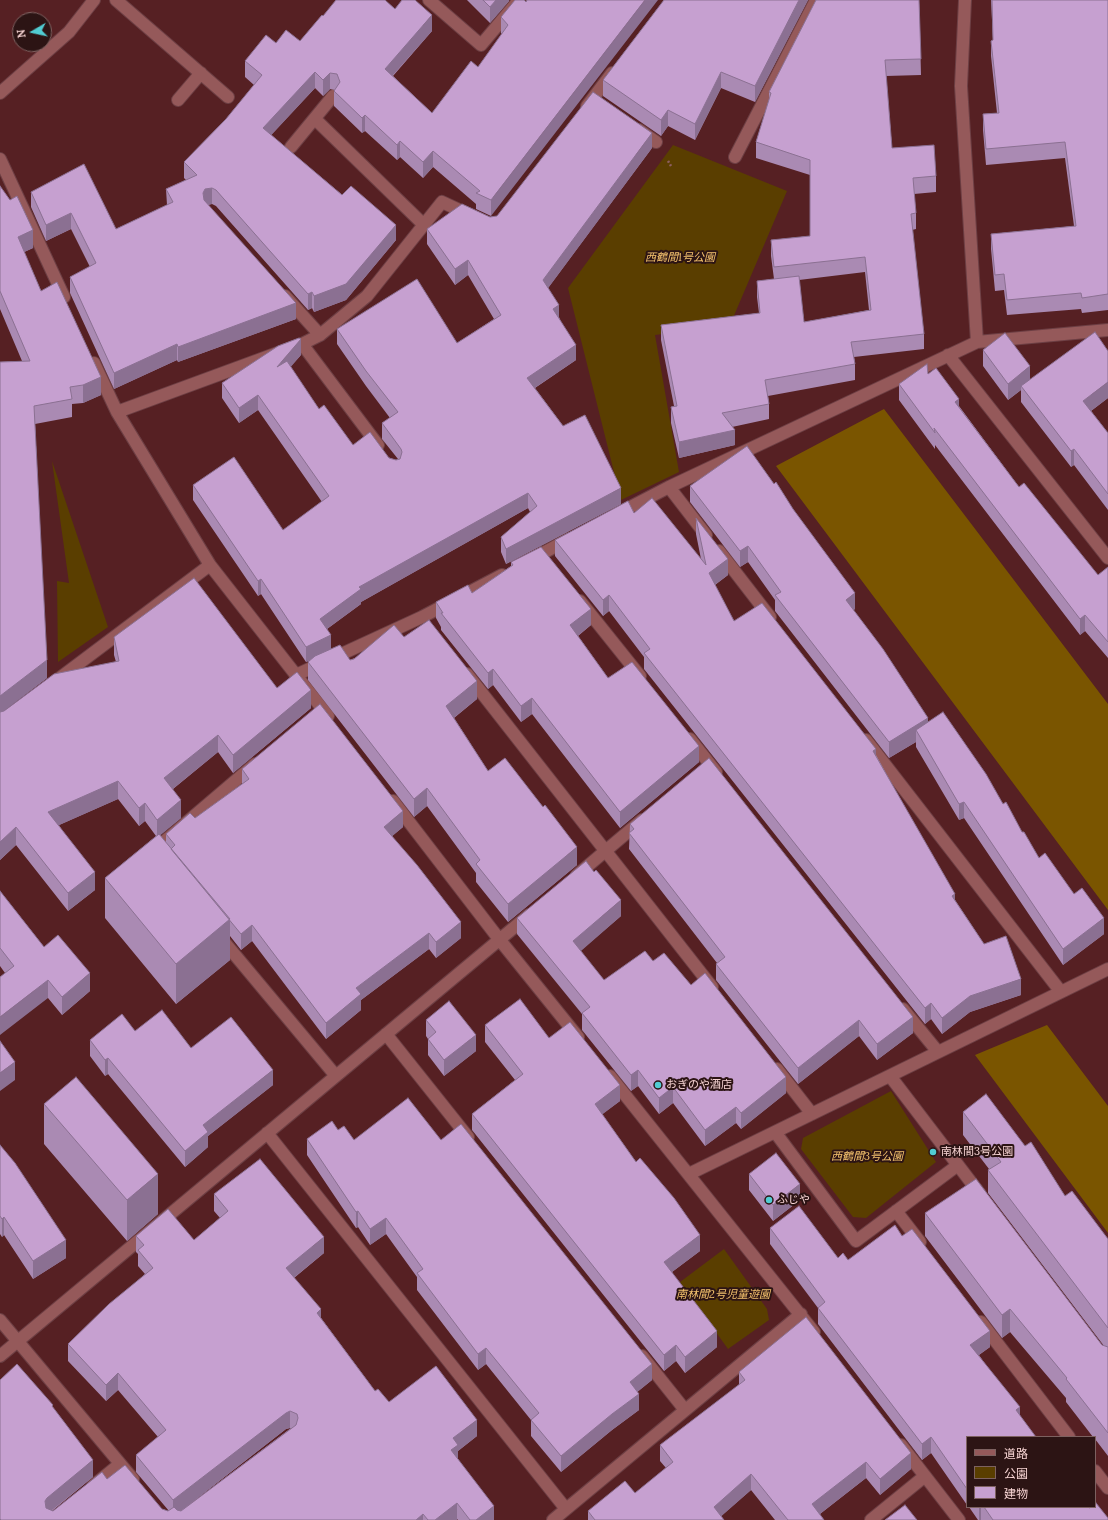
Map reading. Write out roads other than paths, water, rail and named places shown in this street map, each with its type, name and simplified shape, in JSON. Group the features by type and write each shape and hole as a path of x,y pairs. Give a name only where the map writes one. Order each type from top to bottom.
{"street":[{"path":"0,93 69,32 94,0"},
{"path":"116,0 228,97"},
{"path":"429,0 481,45 519,0"},
{"path":"735,157 816,0"},
{"path":"965,0 961,86 977,342"},
{"path":"579,116 621,61"},
{"path":"178,100 201,73"},
{"path":"291,147 333,96"},
{"path":"593,98 606,107"},
{"path":"315,119 424,225"},
{"path":"631,124 656,142"},
{"path":"0,159 70,311"},
{"path":"116,412 302,344 320,335 367,296 442,202 480,219"},
{"path":"278,288 320,335"},
{"path":"606,520 669,487 977,342 1108,330"},
{"path":"302,344 386,455"},
{"path":"90,354 116,412 210,565 336,726"},
{"path":"948,355 1108,558"},
{"path":"669,487 777,626"},
{"path":"296,675 422,617 578,535"},
{"path":"542,553 552,566"},
{"path":"45,690 210,565"},
{"path":"572,590 646,683"},
{"path":"422,617 432,629"},
{"path":"461,666 718,995"},
{"path":"310,718 322,708"},
{"path":"680,727 706,766 724,782"},
{"path":"860,733 1061,992"},
{"path":"156,859 151,853 263,758"},
{"path":"384,789 499,939 584,1044"},
{"path":"570,880 654,810"},
{"path":"0,1356 541,905"},
{"path":"211,926 336,1076"},
{"path":"689,1174 1108,969"},
{"path":"894,997 938,1052"},
{"path":"386,1034 474,1145"},
{"path":"767,1058 812,1114"},
{"path":"604,1069 820,1339"},
{"path":"890,1076 986,1202"},
{"path":"775,1132 856,1241 958,1165"},
{"path":"267,1133 566,1509"},
{"path":"896,1211 925,1249"},
{"path":"973,1312 1068,1436"},
{"path":"553,1520 801,1314"},
{"path":"0,1320 139,1486"},
{"path":"636,1349 685,1410"},
{"path":"896,1438 959,1520"},
{"path":"83,1494 120,1464"},
{"path":"1096,1473 1108,1488"},
{"path":"871,1520 925,1476"}],"place":[{"name":"おぎのや酒店","path":"658,1085"},
{"name":"南林間3号公園","path":"933,1152"},
{"name":"ふじや","path":"769,1200"}],"park label":[{"name":"西鶴間1号公園","path":"680,258"},
{"name":"西鶴間3号公園","path":"867,1157"},
{"name":"南林間2号児童遊園","path":"723,1295"}]}
